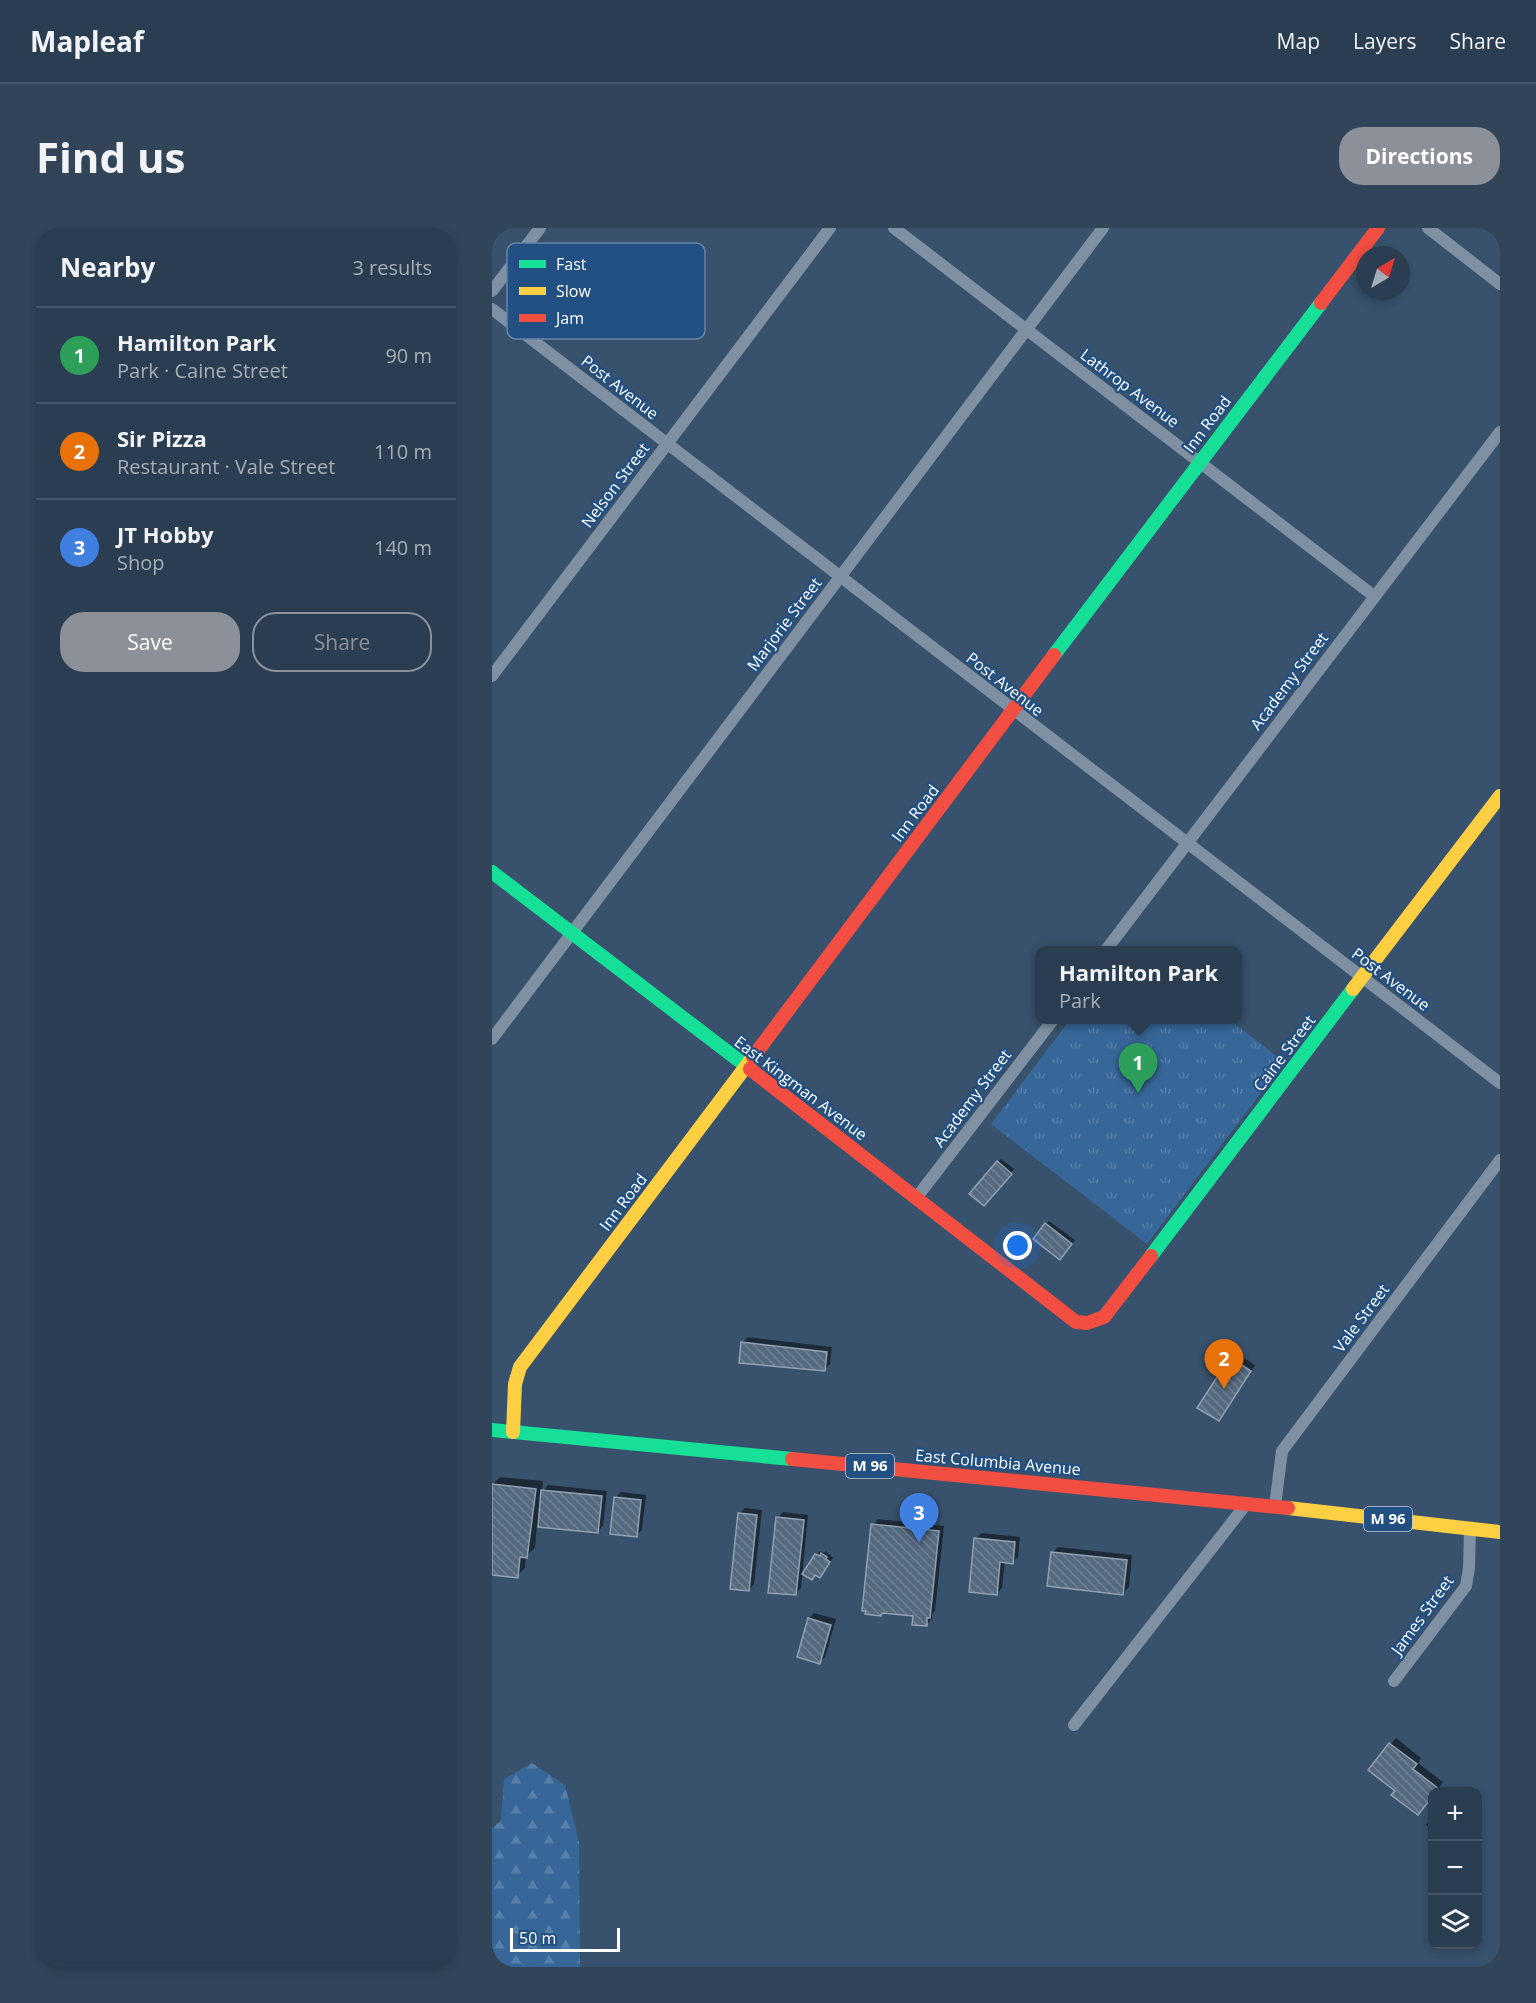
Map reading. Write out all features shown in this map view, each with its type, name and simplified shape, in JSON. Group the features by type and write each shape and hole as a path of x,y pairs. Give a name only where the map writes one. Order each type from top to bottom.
{"street":[{"path":"529,243 540,228"},
{"name":"Nelson Street","path":"492,676 830,228"},
{"name":"Lathrop Avenue","path":"894,228 1374,596"},
{"name":"Marjorie Street","path":"492,1039 1103,228"},
{"name":"Inn Road","path":"513,1432 515,1384 520,1367 1014,711 1198,462 1377,228"},
{"path":"1428,228 1500,284"},
{"path":"492,291 507,271"},
{"name":"Post Avenue","path":"492,309 507,321"},
{"name":"Post Avenue","path":"531,339 1500,1083"},
{"name":"Academy Street","path":"1110,946 1500,432"},
{"name":"Caine Street","path":"1091,1324 1104,1317 1500,796"},
{"name":"East Kingman Avenue","path":"492,872 917,1197 1076,1322 1084,1325 1091,1324"},
{"name":"Academy Street","path":"917,1197 1050,1024"},
{"name":"Vale Street","path":"1275,1506 1282,1451 1500,1160"},
{"name":"East Columbia Avenue","path":"492,1430 1247,1503 1500,1532"},
{"path":"1074,1725 1247,1503"},
{"name":"James Street","path":"1394,1682 1466,1586 1470,1529"}],"green space":[{"path":"1067,1024 1235,1024 1284,1062 1147,1244 991,1124"},
{"path":"532,1763 565,1785 579,1842 580,1967 492,1967 492,1828 501,1821 504,1779"}],"building":[{"path":"997,1161 1012,1174 984,1206 969,1194"},
{"path":"1045,1223 1072,1244 1060,1260 1033,1239"},
{"path":"741,1342 827,1352 825,1371 739,1363"},
{"path":"1230,1357 1251,1371 1219,1421 1197,1408"},
{"path":"492,1484 536,1489 527,1558 520,1557 518,1578 492,1575"},
{"path":"541,1490 602,1496 598,1533 538,1527"},
{"path":"614,1497 641,1500 637,1537 610,1534"},
{"path":"738,1513 757,1515 749,1591 730,1589"},
{"path":"776,1517 804,1520 796,1595 768,1593"},
{"path":"871,1524 939,1531 930,1618 927,1618 927,1626 912,1625 913,1616 882,1613 881,1616 865,1614 866,1611 862,1611"},
{"path":"974,1538 1015,1542 1013,1564 1000,1562 997,1595 969,1592"},
{"path":"1051,1552 1127,1560 1123,1595 1047,1586"},
{"path":"821,1553 830,1562 820,1578 815,1575 812,1580 802,1574 815,1554 820,1556"},
{"path":"808,1618 831,1625 820,1664 797,1657"},
{"path":"1389,1743 1417,1764 1413,1769 1436,1787 1428,1787 1428,1802 1418,1815 1391,1795 1395,1791 1368,1770"}],"traffic: fast":[{"path":"1054,655 1321,303"},
{"path":"492,872 750,1069"},
{"path":"1151,1256 1353,989"},
{"path":"492,1430 792,1459"}],"traffic: slow":[{"path":"1353,989 1500,796"},
{"path":"513,1432 515,1384 520,1367 753,1057"},
{"path":"1288,1508 1500,1532"}],"traffic: jam":[{"path":"1321,303 1378,228"},
{"path":"753,1057 1054,655"},
{"path":"750,1069 1076,1322 1087,1323 1104,1317 1151,1256"},
{"path":"792,1459 1288,1508"}],"place":[{"name":"Hamilton Park","path":"1138,1093"},
{"name":"Sir Pizza","path":"1224,1389"},
{"name":"JT Hobby","path":"919,1543"}]}
